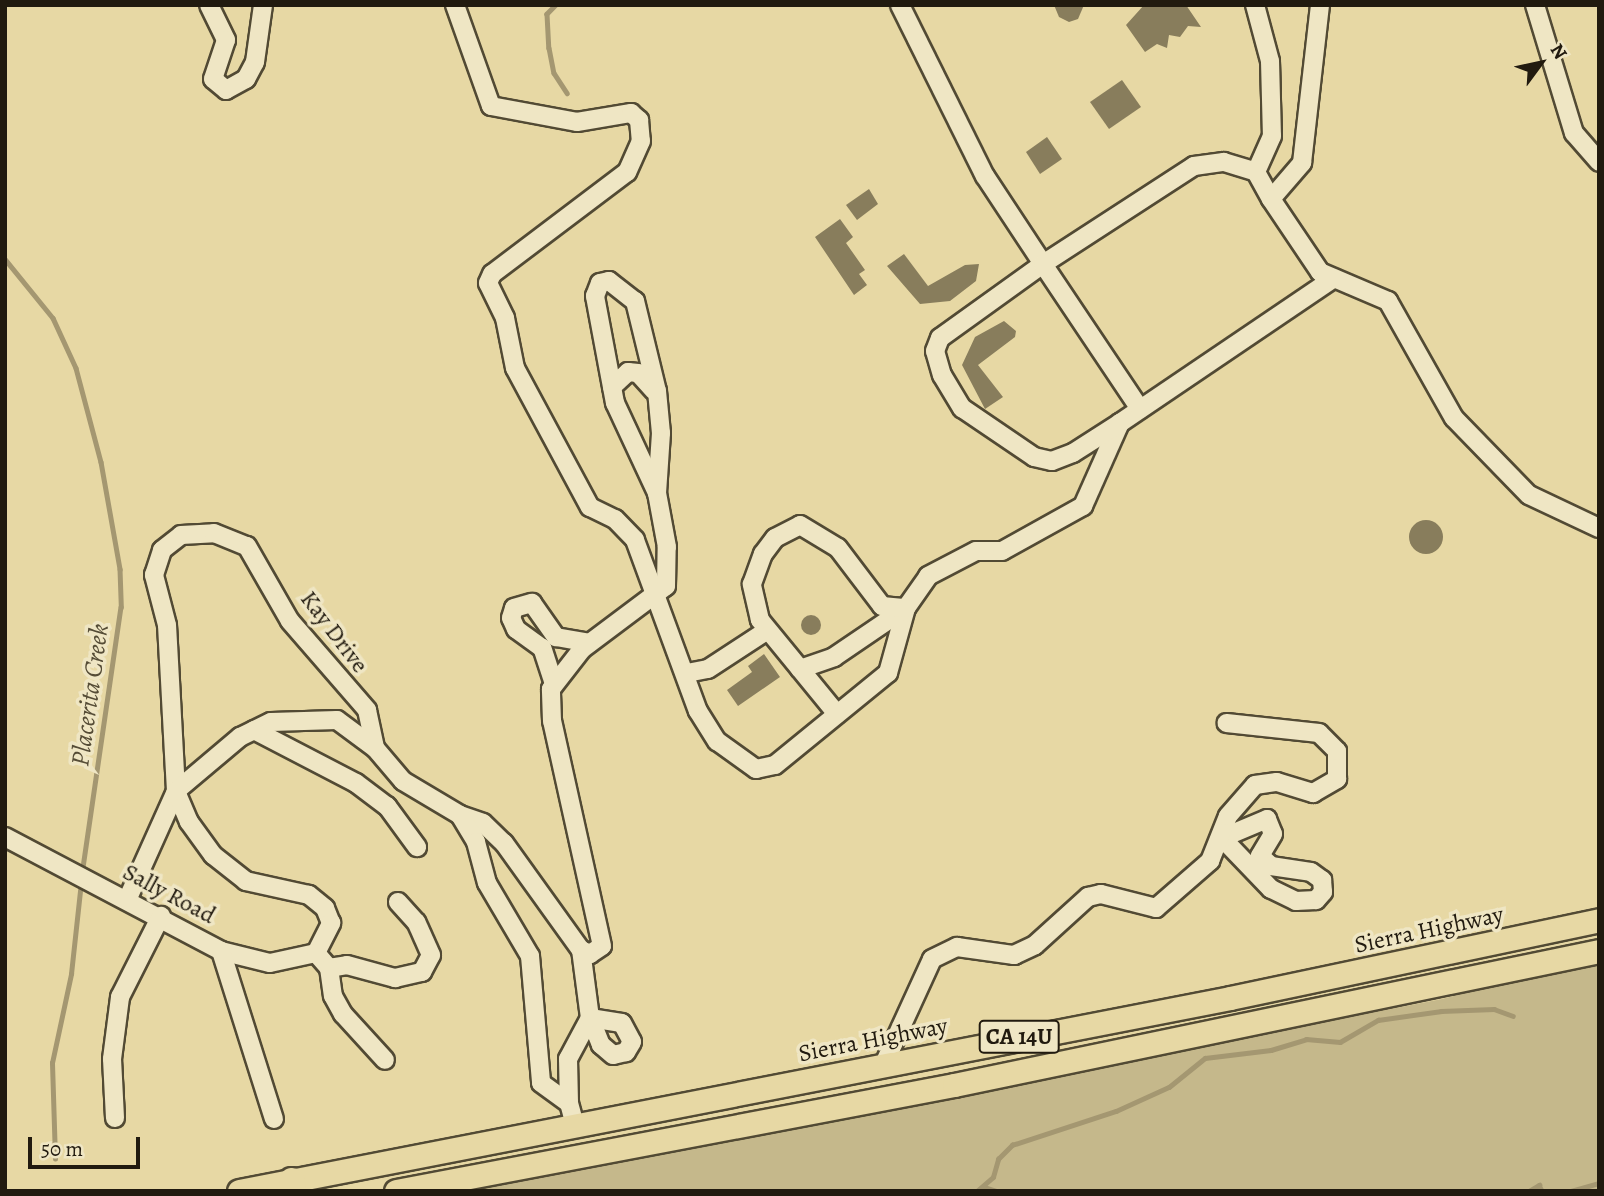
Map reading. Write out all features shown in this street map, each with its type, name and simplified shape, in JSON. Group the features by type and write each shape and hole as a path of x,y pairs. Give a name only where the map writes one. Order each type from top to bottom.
{"main road":[{"name":"Sierra Highway","path":"239,1191 292,1186 884,1063 1230,998 1599,920"},
{"name":"CA 14U","path":"396,1191 889,1097 1599,951"},
{"path":"884,1063 889,1097"}],"street":[{"path":"209,5 226,40 213,79 226,90 246,79 255,62 263,5"},
{"path":"455,5 491,106 578,122 631,113 639,121 642,141 627,173 492,274 488,283 505,318 515,368 590,507 615,519 635,540 655,598 687,673 698,712 717,741 756,769 775,765 888,673 906,608 928,576 947,563 976,551 1002,551 1083,506 1120,423"},
{"path":"900,5 1011,219 1140,409"},
{"path":"1255,5 1270,61 1272,136 1256,172"},
{"path":"1271,199 1302,163 1320,5"},
{"path":"1535,5 1574,133 1599,162"},
{"path":"1334,278 1120,423 1073,453 1052,461 1034,457 962,408 942,375 935,351 940,338 1043,264 1194,166 1224,162 1256,172 1320,272 1388,301 1454,418 1529,495 1599,528"},
{"path":"554,684 589,643 655,598 666,586 666,561 657,493 658,397 635,302 609,281 600,284 595,296 612,387 630,444 657,493"},
{"path":"612,387 628,372 638,373 658,397"},
{"path":"837,714 766,631 755,607 756,567 775,537 800,525 838,548 882,606 906,608"},
{"name":"Kay Drive","path":"128,898 176,791 167,625 153,575 162,550 181,535 214,533 247,546 290,621 367,710 375,748 403,781 460,815 483,823 504,843 581,950"},
{"path":"575,1126 569,1103 568,1059 590,1018 581,950 597,951 604,935 552,721 554,684 542,648 516,629 510,618 514,608 532,603 556,637 589,643"},
{"path":"800,669 834,657 906,608"},
{"path":"687,673 708,669 766,631"},
{"path":"375,748 337,720 304,718 254,730 176,791 189,822 213,855 246,881 309,895 324,908 331,923 316,954 329,968 333,996 343,1014 385,1060"},
{"path":"884,1063 932,959 957,947 1014,955 1035,945 1088,897 1101,894 1156,908 1210,861 1240,798 1255,785 1277,782 1321,792 1337,779 1341,766 1337,751 1319,733 1227,723"},
{"path":"254,730 356,783 387,806 417,847"},
{"path":"460,815 476,842 487,883 530,956 541,1083 569,1103"},
{"path":"1267,819 1273,834 1260,856 1271,866 1311,872 1322,880 1323,892 1315,900 1296,901 1271,889 1222,838 1267,819"},
{"name":"Sally Road","path":"5,837 128,898 222,951 270,963 316,954"},
{"path":"329,968 347,965 395,978 422,972 431,955 416,922 398,902"},
{"path":"115,1118 111,1059 120,997 162,916"},
{"path":"222,951 274,1119"}],"shaded area":[{"path":"1599,959 1599,1191 460,1191 1442,999"}],"building":[{"path":"1054,5 1084,5 1078,19 1069,22 1059,17"},
{"path":"1144,5 1186,5 1201,27 1188,26 1180,37 1169,35 1167,48 1157,44 1145,52 1126,25"},
{"path":"1122,80 1141,107 1109,129 1090,102"},
{"path":"1047,137 1062,159 1040,174 1026,152"},
{"path":"869,189 878,204 857,220 846,205"},
{"path":"840,219 853,237 846,243 865,270 859,274 867,285 854,295 815,237"},
{"path":"904,254 928,286 965,265 979,264 976,281 950,301 920,304 887,266"},
{"path":"1004,321 1016,331 1015,337 978,365 1003,397 985,409 962,365 975,337"},
{"path":"1426,520 1438,525 1443,537 1438,549 1426,554 1414,549 1409,537 1414,525"},
{"path":"811,615 818,618 821,625 818,632 811,635 804,632 801,625 804,618"},
{"path":"764,654 780,677 738,706 727,690 752,672 748,666"}],"waterway":[{"path":"556,5 547,14 549,48 554,73 567,93"},
{"name":"Placerita Creek","path":"5,259 53,318 76,368 101,462 120,569 121,607 82,873"},
{"name":"Placerita Creek","path":"55,1159 52,1063 71,974 81,882"},
{"path":"977,1191 993,1177 998,1159 1012,1145 1116,1111 1169,1087 1205,1058 1271,1050 1306,1039 1340,1042 1378,1020 1441,1011 1494,1009 1513,1016"},
{"path":"1571,1191 1599,1183"},
{"path":"1529,1191 1539,1185 1542,1191"},
{"path":"984,1187 996,1191"}]}
